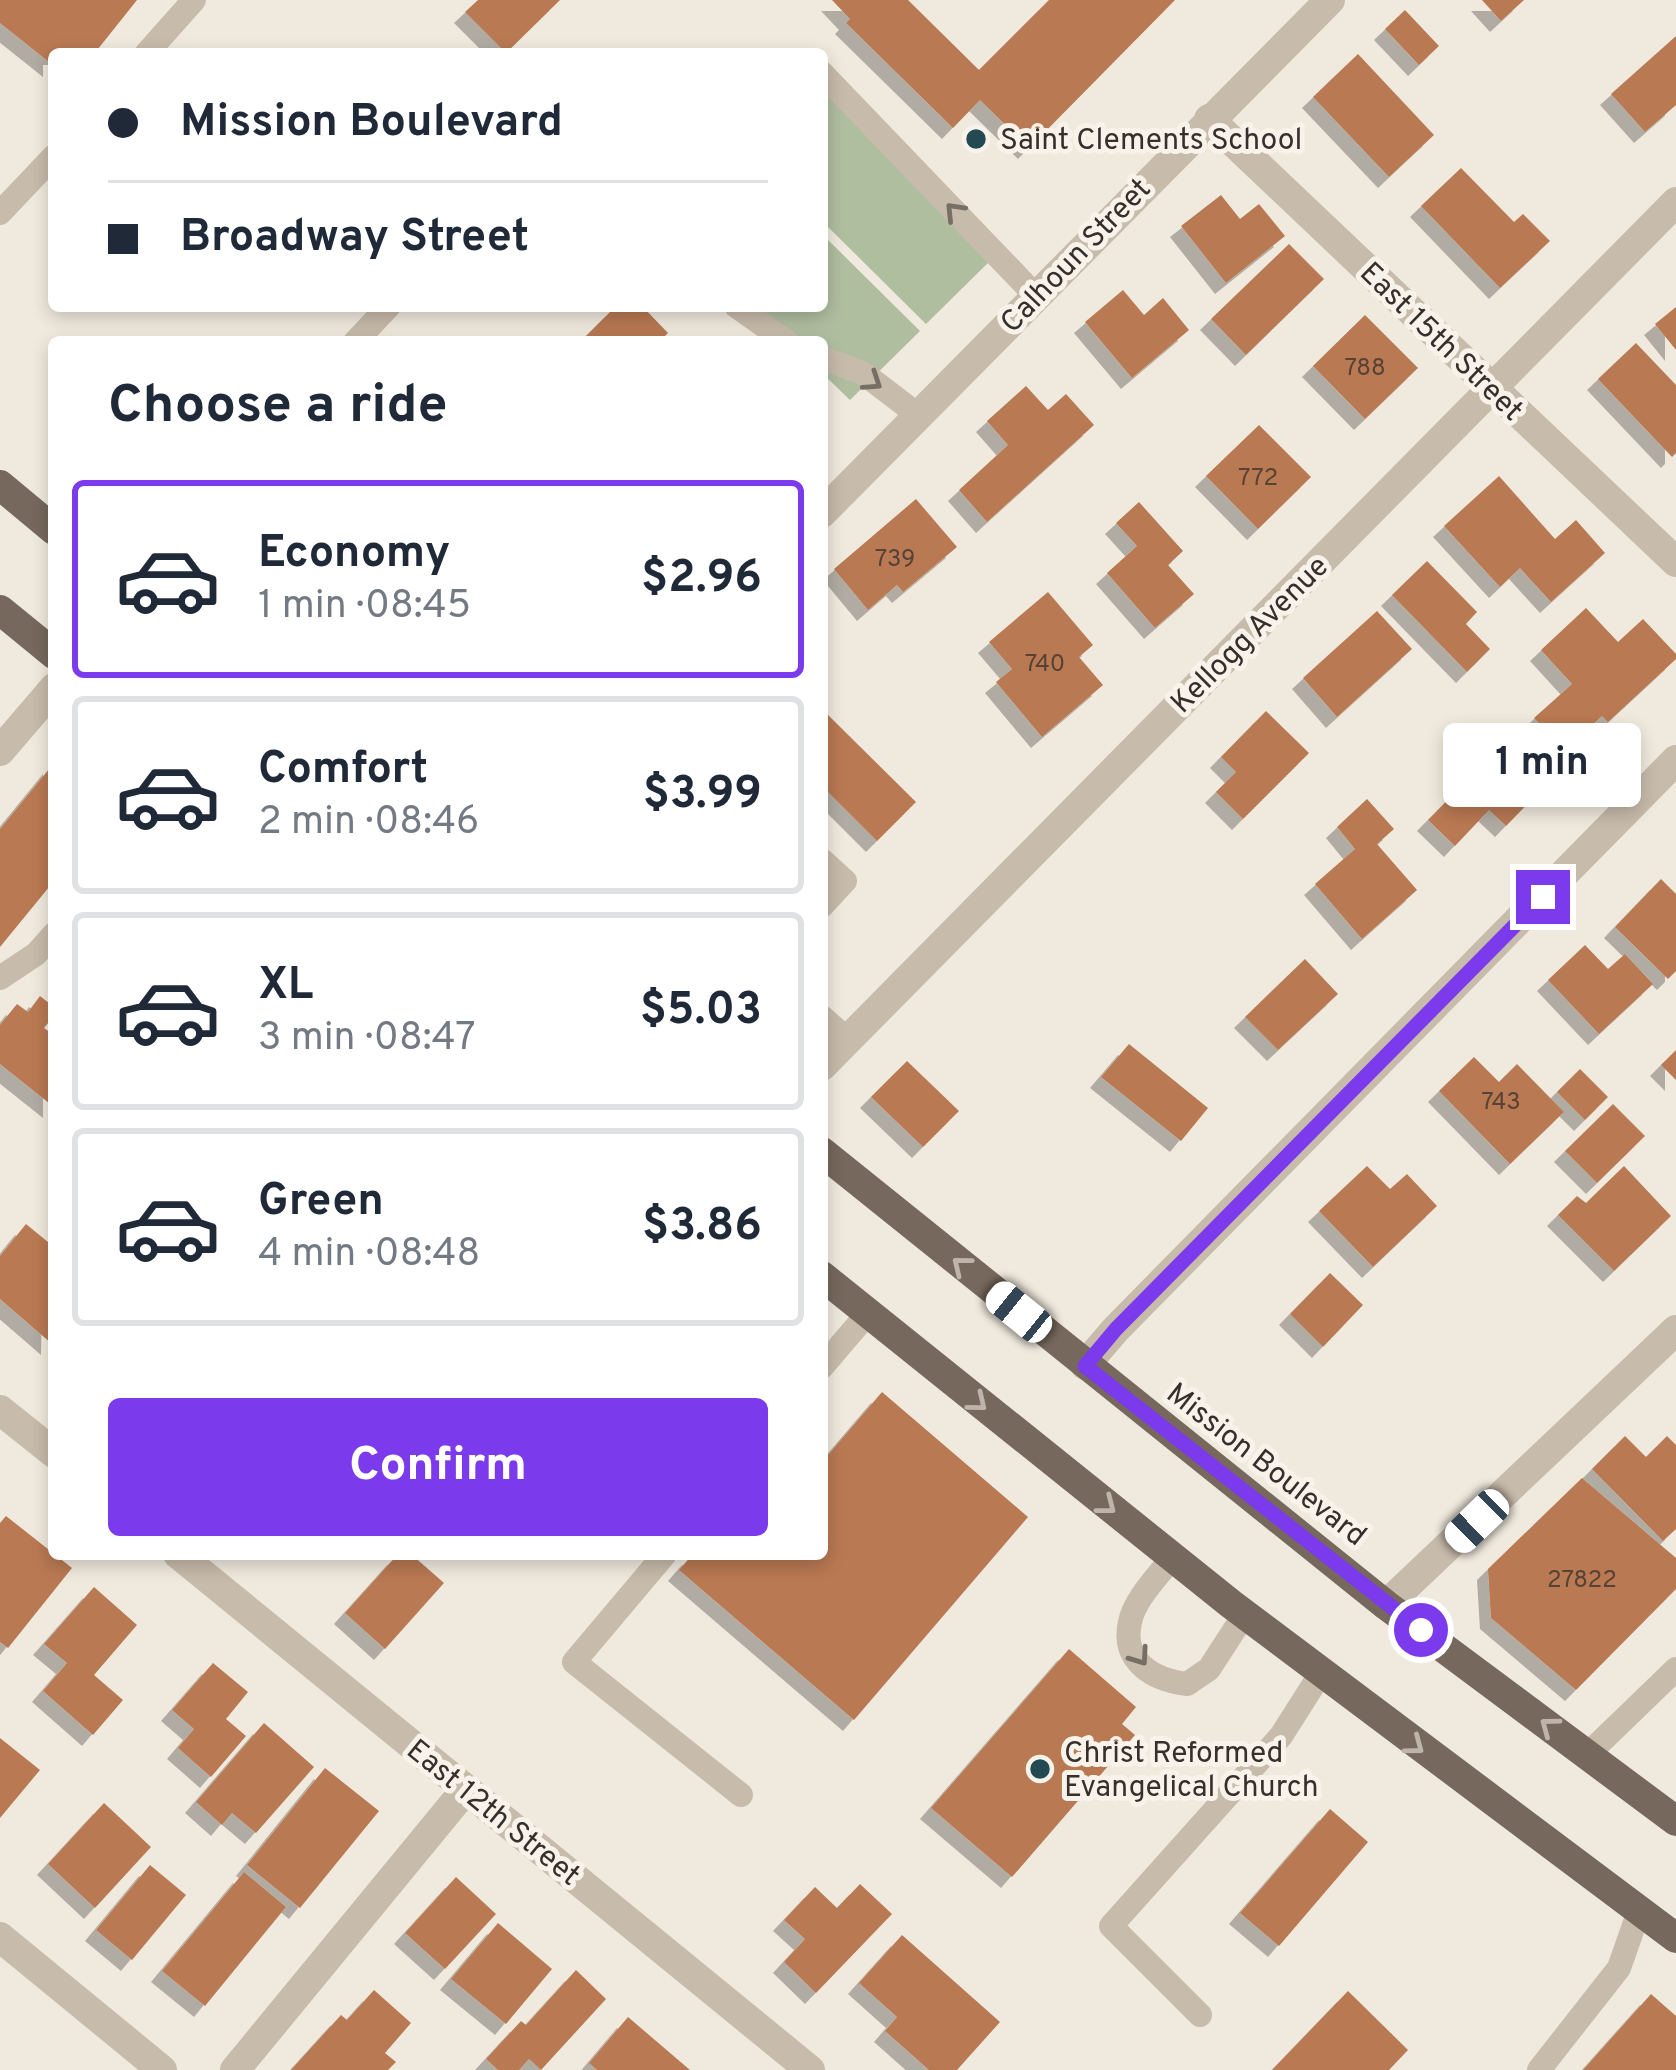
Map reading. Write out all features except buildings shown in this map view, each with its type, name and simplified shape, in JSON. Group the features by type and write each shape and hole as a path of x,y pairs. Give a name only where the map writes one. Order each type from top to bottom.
{"main road":[{"path":"0,485 48,525"},
{"path":"0,610 48,649"},
{"name":"Mission Boulevard","path":"828,1157 1386,1605 1676,1821"},
{"path":"828,1281 1244,1615 1676,1938"}],"street":[{"name":"Calhoun Street","path":"828,507 1330,0"},
{"name":"East 15th Street","path":"1209,119 1676,562"},
{"name":"Kellogg Avenue","path":"828,1060 1676,202"},
{"path":"0,751 48,695"},
{"path":"1085,1366 1116,1329 1676,760"},
{"path":"1386,1605 1676,1330"},
{"path":"0,1410 48,1449"},
{"name":"East 12th Street","path":"185,1560 810,2070"},
{"path":"235,2070 466,1789"},
{"path":"0,1937 161,2070"}],"lane":[{"path":"151,48 194,0"},
{"path":"828,79 1035,295"},
{"path":"0,213 48,162"},
{"path":"361,336 383,312"},
{"path":"744,312 778,336"},
{"path":"828,360 863,373 918,415"},
{"path":"828,865 845,881 828,899"},
{"path":"0,979 48,941"},
{"path":"828,1022 849,1041"},
{"path":"828,1360 868,1313"},
{"path":"1172,1558 1130,1619 1129,1642 1138,1662 1159,1681 1186,1684 1209,1669 1244,1615"},
{"path":"660,1560 574,1662 741,1795"},
{"path":"1587,1755 1676,1669"},
{"path":"1200,2015 1112,1926 1281,1736 1321,1673"},
{"path":"1539,2070 1619,1968 1639,1911"}],"green space":[{"path":"828,88 996,255 926,324 828,227"},
{"path":"828,240 920,331 850,400 828,379 828,336 784,336 761,312 828,312"}],"place":[{"name":"Saint Clements School","path":"976,139"},
{"name":"Christ Reformed Evangelical Church","path":"1040,1769"}],"route":[{"path":"1421,1630 1085,1366 1116,1329 1543,897"}]}
